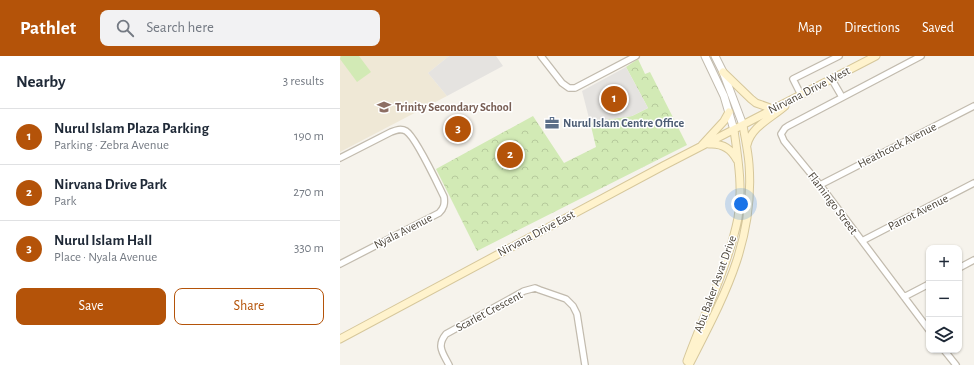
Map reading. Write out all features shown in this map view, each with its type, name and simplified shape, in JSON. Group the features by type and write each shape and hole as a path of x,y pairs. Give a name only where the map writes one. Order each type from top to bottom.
{"main road":[{"name":"Nirvana Drive West","path":"734,130 831,78 876,56"},
{"path":"724,72 756,103 773,109"},
{"path":"747,148 752,132 794,99"},
{"path":"729,112 724,120 710,134 704,145 723,145 734,154 739,164"},
{"name":"Abu Baker Asvat Drive","path":"689,365 727,288 742,242 749,193 749,163 743,125"},
{"name":"Abu Baker Asvat Drive","path":"685,365 731,246 738,217 739,164 734,130"},
{"name":"Nirvana Drive East","path":"340,339 734,130"}],"street":[{"path":"541,56 566,87 572,89 582,85 626,58 636,56"},
{"path":"705,56 716,77 734,130"},
{"path":"715,56 724,72 743,125"},
{"path":"801,95 793,79 839,56"},
{"path":"831,78 842,98 921,56"},
{"name":"Flamingo Street","path":"842,98 784,128 781,134 784,141 820,185 926,326"},
{"name":"Heathcock Avenue","path":"820,185 974,106"},
{"name":"Nyala Avenue","path":"340,158 386,134 398,129 403,130 410,134 444,197 444,206 439,213 340,264"},
{"name":"Parrot Avenue","path":"862,241 974,183"},
{"path":"962,266 974,260"},
{"path":"904,297 926,286"},
{"name":"Scarlet Crescent","path":"449,365 441,347 443,338 446,334 524,291 535,288 566,299 573,306 577,314 585,365"},
{"path":"946,353 956,365"}],"shaded area":[{"name":"Trinity Secondary School","path":"340,56 449,56 428,73 447,96 340,152"},
{"path":"449,56 496,56 503,66 447,96 428,73"},
{"path":"626,67 648,108 632,116 590,122 582,91"}],"green space":[{"path":"341,56 359,56 371,72 357,82 340,59"},
{"path":"638,59 645,74 650,72 687,145 477,251 436,169 533,116 564,163 596,147 590,122 632,116 648,108 626,67"}],"place":[{"name":"Nurul Islam Plaza Parking","path":"614,99"},
{"name":"Trinity Secondary School","path":"384,107"},
{"name":"Nurul Islam Centre Office","path":"552,123"},
{"name":"Nurul Islam Hall","path":"458,129"},
{"name":"Nirvana Drive Park","path":"510,155"}]}
